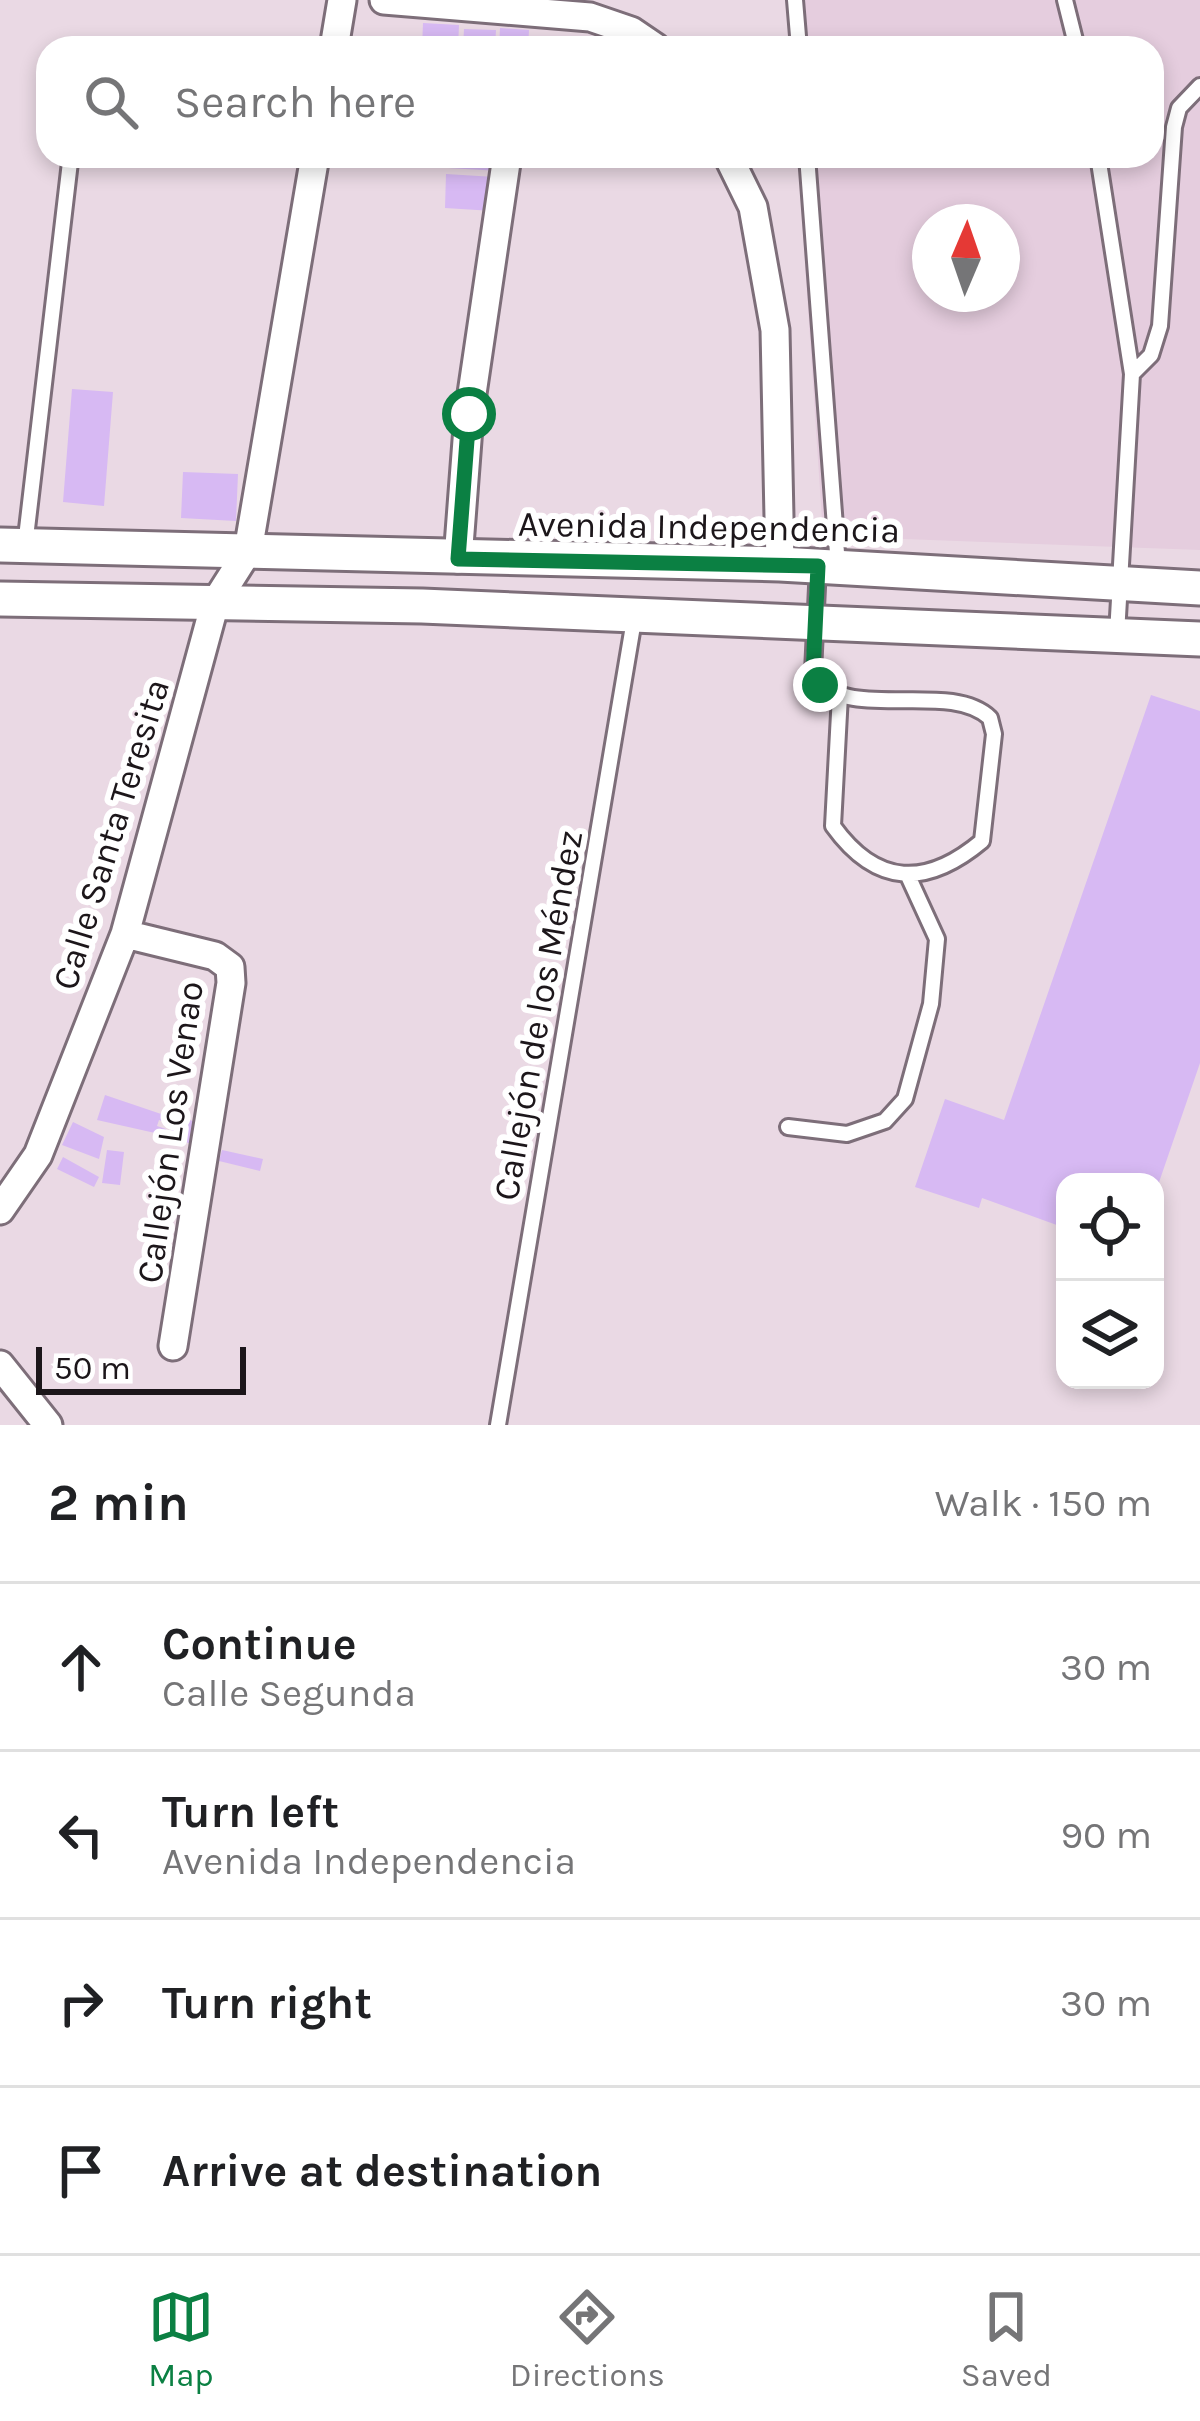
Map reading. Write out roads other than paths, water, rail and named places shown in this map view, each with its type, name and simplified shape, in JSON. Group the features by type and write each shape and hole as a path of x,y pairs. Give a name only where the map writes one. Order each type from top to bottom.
{"street":[{"path":"336,36 342,0"},
{"path":"384,0 590,17 637,36"},
{"path":"248,551 313,168"},
{"path":"458,559 469,414 506,168"},
{"path":"734,168 753,207 775,330 780,564"},
{"name":"Avenida Independencia","path":"13,546 780,564 1200,588"},
{"name":"Calle Santa Teresita","path":"0,1210 38,1155 125,934 215,602 248,551"},
{"path":"0,599 635,614 1200,639"},
{"name":"Callejón Los Venao","path":"125,934 215,956 230,967 173,1346"},
{"path":"0,1365 49,1425"}],"lane":[{"path":"796,0 798,36"},
{"path":"1065,0 1074,36"},
{"path":"1132,374 1151,355 1160,326 1174,127 1179,109 1200,86"},
{"path":"13,546 69,168"},
{"path":"808,168 828,566 815,622 813,673 820,685 840,695 970,703 990,718 994,734 982,842 937,871 908,878 868,861 833,826 840,695"},
{"path":"1100,168 1132,374 1117,634"},
{"name":"Callejón de los Méndez","path":"498,1425 635,614"},
{"path":"788,1127 847,1134 885,1120 905,1099 931,1004 937,939 908,878"}]}
